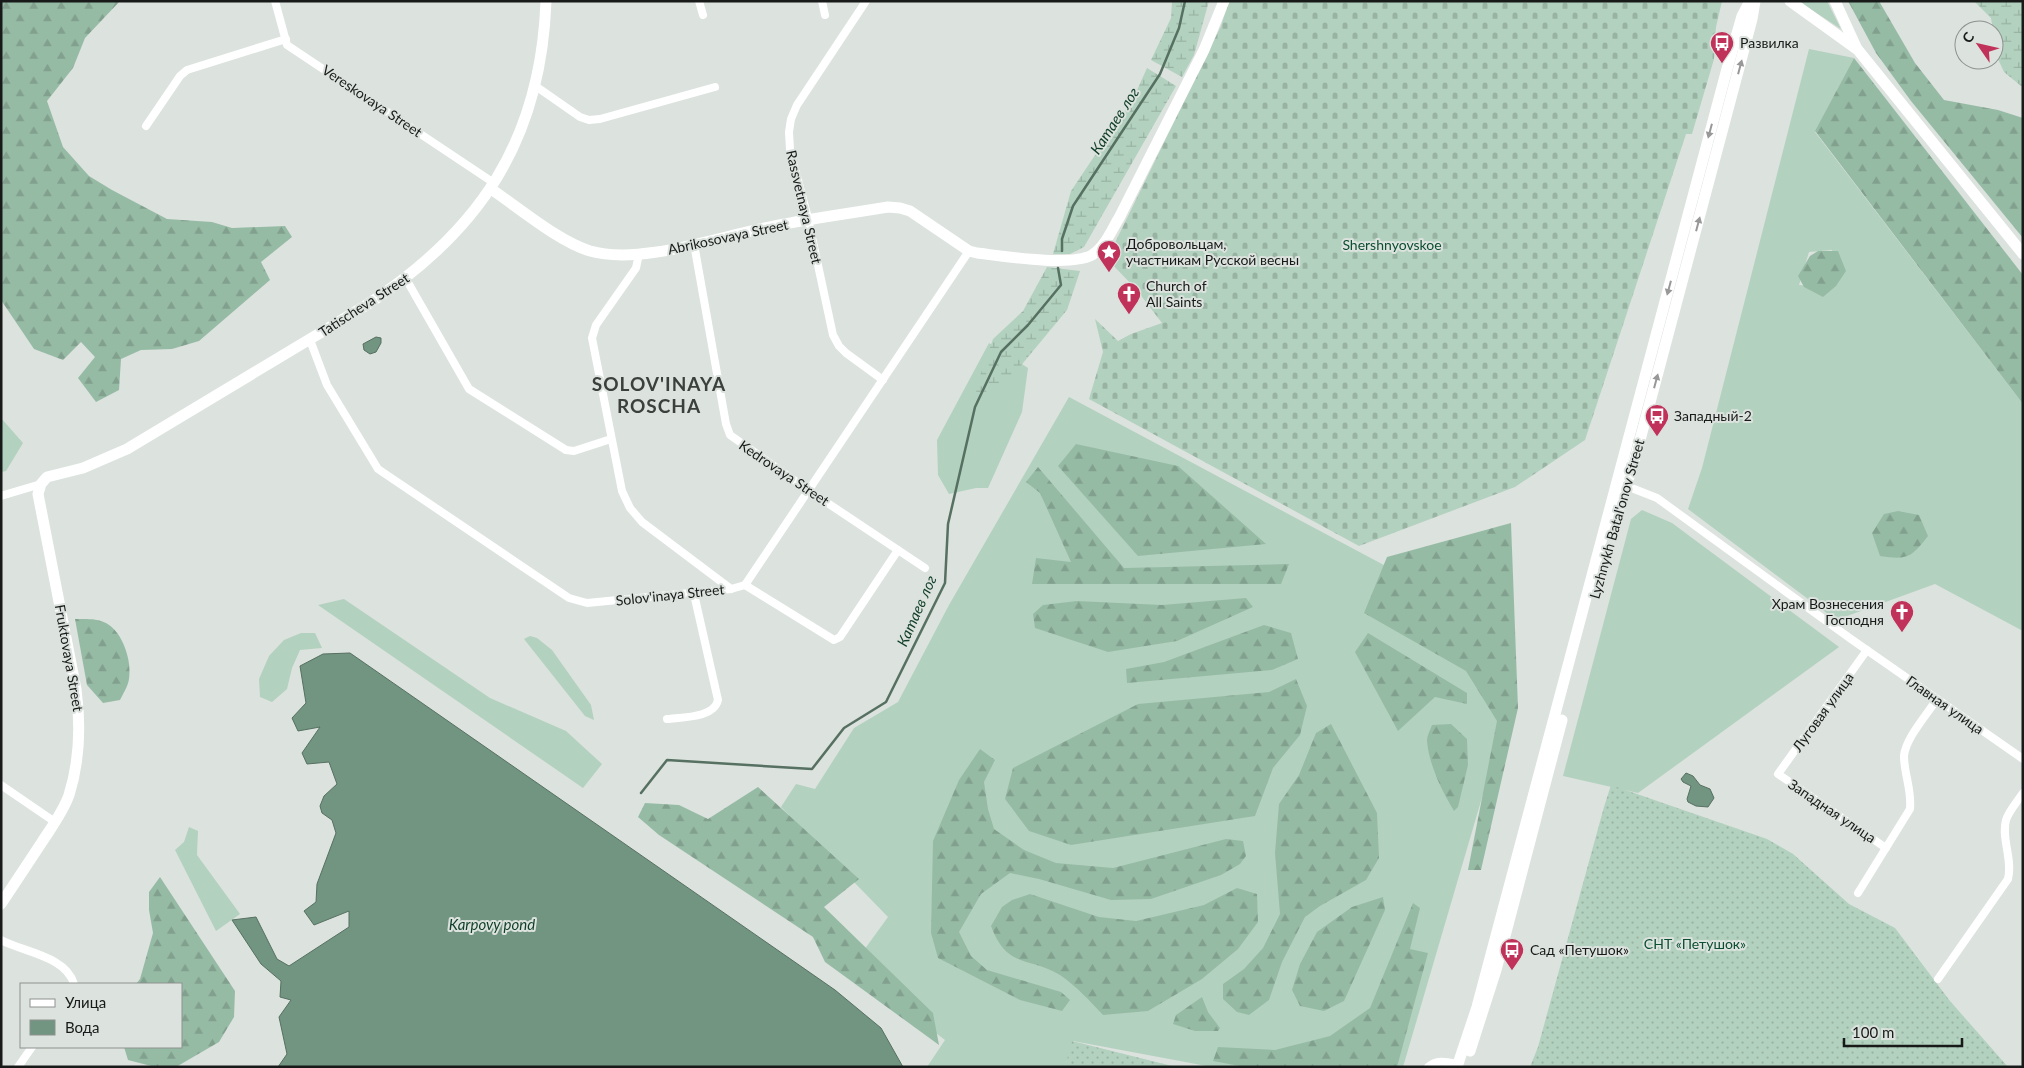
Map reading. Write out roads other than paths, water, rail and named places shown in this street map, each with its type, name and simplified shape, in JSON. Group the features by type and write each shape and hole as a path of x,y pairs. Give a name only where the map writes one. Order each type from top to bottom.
{"street":[{"path":"146,126 186,70 286,39 275,1"},
{"name":"Tatischeva Street","path":"41,484 47,477 83,468 128,449 310,340 406,279 456,234 493,186 520,129 534,85 543,41 546,1"},
{"path":"699,1 704,16"},
{"path":"822,1 825,15"},
{"name":"Rassvetnaya Street","path":"866,1 797,105 791,119 789,132 790,150 835,341 861,365 883,380"},
{"path":"898,550 840,637 834,640 746,585 969,251 1009,257 1056,260 1083,258 1098,250 1106,240 1153,152 1204,50 1224,1"},
{"name":"Lyzhnykh Batal'onov Street","path":"1460,1066 1496,970 1614,524 1622,484 1728,65 1742,16 1750,1"},
{"name":"Lyzhnykh Batal'onov Street","path":"1622,484 1638,448 1756,1"},
{"path":"1790,1 1858,50"},
{"path":"1835,1 1858,50 2023,254"},
{"name":"Vereskovaya Street","path":"286,39 288,45 493,186"},
{"path":"534,85 580,117 589,120 600,119 715,87"},
{"name":"Abrikosovaya Street","path":"493,186 567,240 578,246 602,253 639,254 808,220 888,207 910,211 969,251"},
{"name":"Kedrovaya Street","path":"694,244 727,429 735,440 925,568"},
{"path":"639,254 636,268 596,325 592,338 622,491 630,508 642,522 731,589"},
{"path":"406,279 469,389 566,450 574,451 611,439"},
{"name":"Solov'inaya Street","path":"310,340 327,385 378,469 569,598 587,603 694,594 746,585"},
{"path":"1,496 41,484"},
{"name":"Fruktovaya Street","path":"1,904 55,822 68,797 76,768 80,740 80,715 76,689 41,515 38,494 41,484"},
{"name":"Главная улица","path":"1622,484 1657,498 1937,700 2023,759"},
{"path":"667,719 710,712 717,704 718,693 694,594"},
{"name":"Луговая улица","path":"1778,774 1867,650"},
{"path":"1858,893 1910,810 1911,796 1904,756 1908,743 1937,700"},
{"name":"Западная улица","path":"1778,774 1886,848"},
{"path":"1,786 55,822"},
{"path":"1938,979 2008,879 2010,870 2005,829 2007,818 2023,794"},
{"path":"1,940 40,954 62,968 72,978 74,983"},
{"path":"18,1067 31,1048"},
{"path":"1428,1067 1442,1061 1460,1066"}],"water":[{"path":"376,337 381,338 381,343 376,352 370,354 364,350 363,344"},
{"name":"Karpovy pond","path":"350,653 835,990 881,1028 903,1067 278,1067 287,1054 279,1017 291,1000 280,997 281,981 261,964 232,920 256,917 277,959 289,966 349,927 349,911 314,925 304,911 316,902 317,884 336,833 332,820 322,813 320,806 324,796 337,784 329,762 307,764 302,753 320,727 298,731 292,718 306,703 300,666 323,654"},
{"path":"1686,773 1693,776 1700,785 1710,789 1714,798 1708,807 1696,806 1688,802 1687,799 1691,786 1681,779"}],"waterway":[{"name":"Катаев лог","path":"1062,251 1062,239 1073,206 1160,74 1179,28 1185,1"},
{"name":"Катаев лог","path":"641,793 667,760 812,769 844,728 886,702 945,583 948,524 975,407 1001,352 1028,325 1061,285 1058,268"}],"place":[{"name":"Развилка","path":"1722,64"},
{"name":"Добровольцам, участникам Русской весны","path":"1109,273"},
{"name":"Church of All Saints","path":"1129,315"},
{"name":"Западный-2","path":"1657,437"},
{"name":"Храм Вознесения Господня","path":"1902,633"},
{"name":"Сад «Петушок»","path":"1512,971"}],"district":[{"name":"SOLOV'INAYA ROSCHA","path":"659,395"}],"park label":[{"name":"Shershnyovskoe","path":"1392,245"},
{"name":"СНТ «Петушок»","path":"1695,944"}]}
